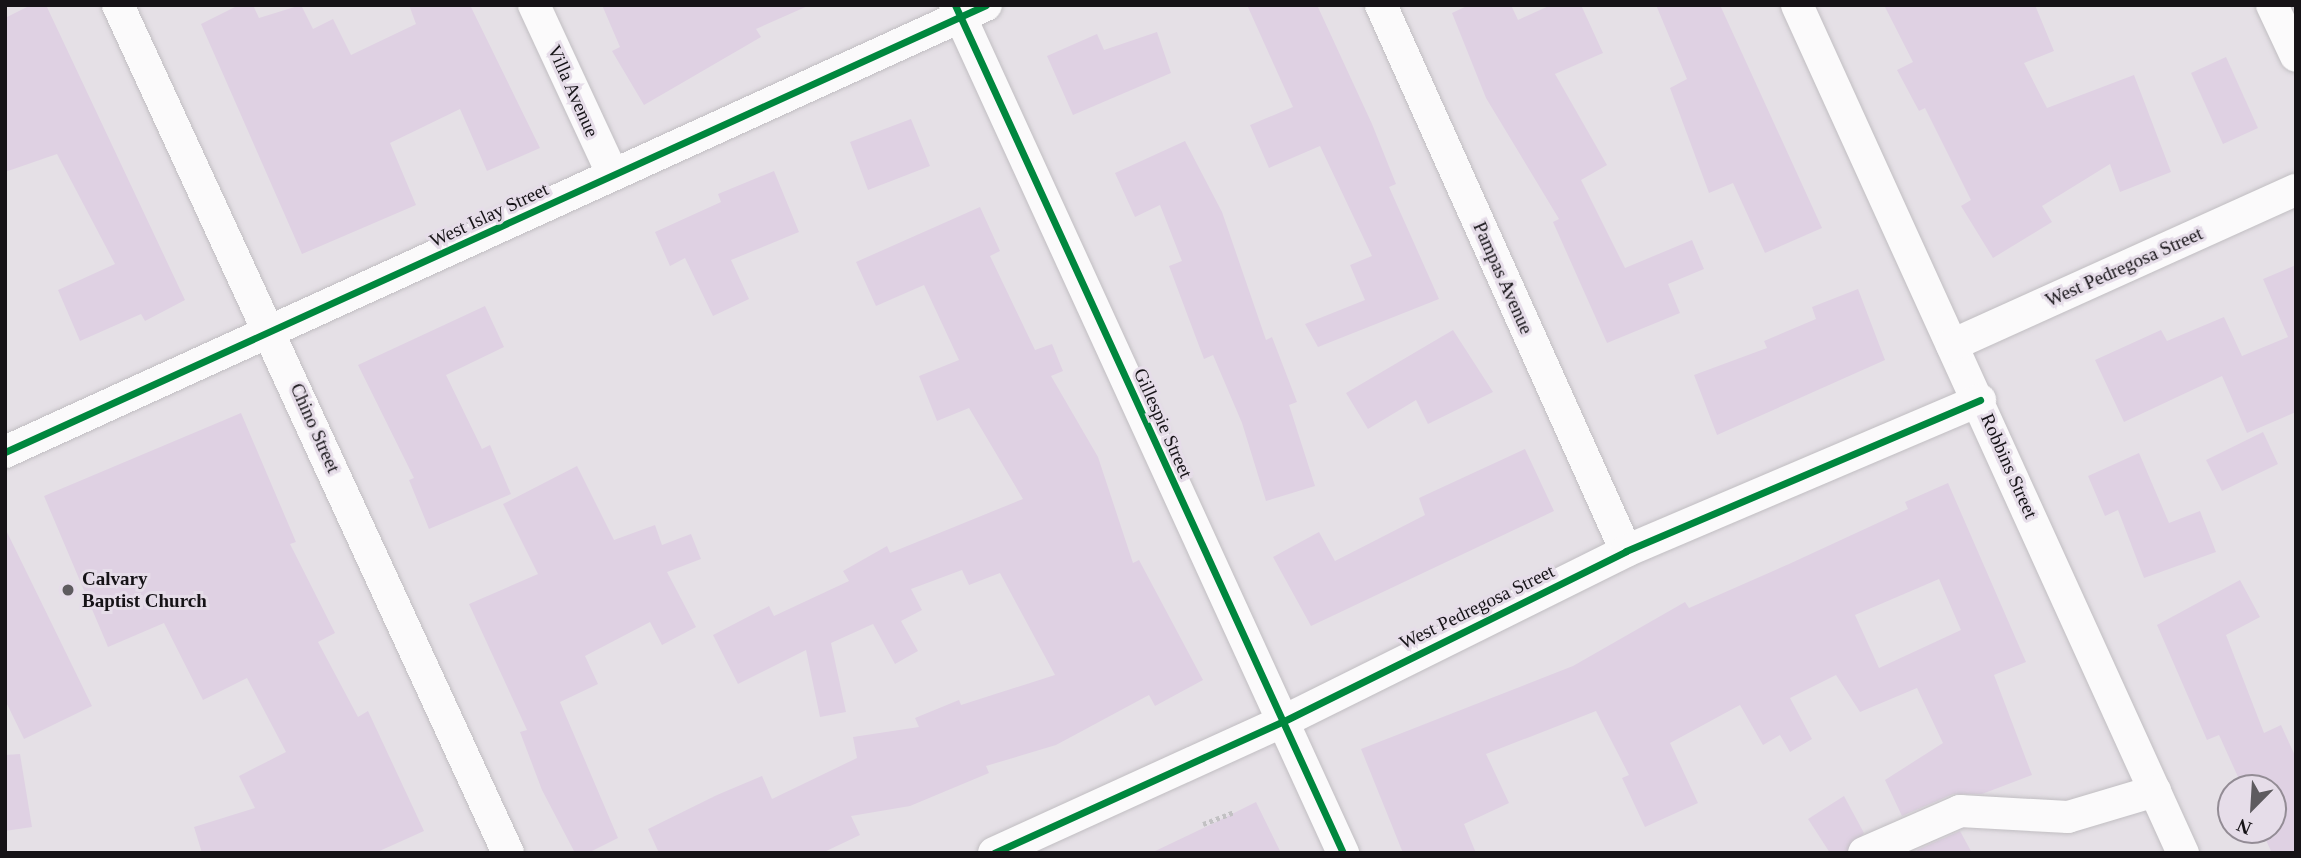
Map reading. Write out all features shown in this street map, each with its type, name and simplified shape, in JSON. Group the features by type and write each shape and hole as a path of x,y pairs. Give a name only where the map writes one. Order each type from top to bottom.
{"street":[{"name":"Chino Street","path":"118,5 272,333 508,853"},
{"name":"Villa Avenue","path":"534,5 613,175"},
{"name":"Pampas Avenue","path":"1381,5 1626,551"},
{"name":"Robbins Street","path":"1797,5 1952,345 1980,400 2183,853"},
{"path":"2272,5 2296,56"},
{"name":"West Islay Street","path":"5,452 272,333 967,9"},
{"name":"Gillespie Street","path":"967,9 1282,722 1343,853"},
{"name":"West Pedregosa Street","path":"1952,345 2296,190"},
{"name":"West Pedregosa Street","path":"994,853 1282,722 1626,551 1980,400"},
{"path":"1864,853 1924,821 1960,811 2068,817 2155,791"}],"path":[{"path":"1203,824 1234,813"}],"building":[{"path":"31,5 46,5 185,300 145,321 141,314 80,341 58,290 115,264 57,154 5,172 5,18"},
{"path":"239,5 253,5 259,18 301,5 313,29 333,19 351,55 416,24 409,5 470,5 540,148 487,171 460,109 390,143 416,205 302,254 201,24"},
{"path":"602,5 810,5 756,29 761,37 644,105 612,51 620,47"},
{"path":"1247,5 1317,5 1372,124 1396,184 1389,187 1439,299 1318,347 1305,324 1365,300 1350,265 1372,256 1320,146 1269,168 1250,125 1293,107"},
{"path":"1469,5 1511,5 1518,20 1551,5 1581,5 1603,53 1555,74 1607,165 1581,180 1625,268 1692,240 1704,269 1668,284 1680,313 1607,343 1553,222 1559,219 1486,98 1452,13"},
{"path":"1656,5 1720,5 1822,228 1765,253 1733,183 1709,193 1670,88 1687,79"},
{"path":"1884,5 2035,5 2054,51 2024,63 2047,108 2134,75 2171,172 2120,192 2110,164 2042,206 2052,222 1993,258 1961,206 1971,200 1925,108 1919,111 1897,70 1913,62"},
{"path":"1157,32 1171,73 1073,115 1047,56 1097,34 1104,50"},
{"path":"2226,57 2258,128 2223,144 2191,73"},
{"path":"911,119 930,166 868,190 850,142"},
{"path":"1185,141 1222,212 1266,340 1272,337 1297,402 1289,405 1315,486 1266,501 1242,423 1213,355 1204,359 1169,266 1182,261 1160,205 1135,217 1115,173"},
{"path":"774,171 799,232 731,260 749,299 713,316 685,258 670,266 655,232 721,202 718,194"},
{"path":"980,207 1000,251 990,256 1035,350 1052,344 1063,371 1051,376 1098,457 1133,563 1139,560 1203,680 1155,706 1149,695 1056,745 986,766 989,773 910,806 851,816 860,835 822,853 659,853 648,829 717,795 762,776 772,799 857,758 853,737 919,727 915,718 959,700 961,705 1055,675 1000,573 969,585 962,570 911,589 922,610 901,621 918,651 895,664 873,624 831,643 846,712 820,717 806,650 738,684 713,635 769,606 774,616 849,581 843,571 887,546 890,553 1023,499 969,408 937,421 919,376 959,360 924,285 876,306 856,262"},
{"path":"2296,265 2296,412 2247,433 2222,376 2124,422 2095,360 2161,330 2167,341 2224,317 2242,356 2288,337 2263,279"},
{"path":"1858,289 1885,360 1717,435 1694,375 1767,348 1764,341 1816,319 1812,307"},
{"path":"485,306 504,347 446,375 482,449 490,445 511,494 429,529 409,480 414,478 358,365"},
{"path":"1453,330 1493,392 1428,424 1416,400 1368,429 1346,393"},
{"path":"241,413 296,542 290,544 335,633 318,642 358,717 368,711 424,831 375,853 202,853 194,827 255,808 239,776 286,752 247,678 203,700 164,623 108,647 44,496"},
{"path":"2263,432 2278,464 2222,491 2206,460"},
{"path":"1525,449 1554,511 1311,626 1273,557 1319,532 1335,561 1425,515 1419,498"},
{"path":"2139,453 2169,523 2200,511 2216,552 2144,578 2118,510 2105,516 2088,476"},
{"path":"577,466 614,540 655,525 662,545 691,534 701,559 667,572 696,627 662,645 650,622 585,656 598,684 560,702 618,838 588,853 575,853 542,790 520,732 527,730 469,604 538,574 503,504"},
{"path":"1948,483 2026,662 1994,675 2032,775 1982,794 1953,794 1902,816 1885,780 1943,743 1917,688 1860,712 1836,675 1790,698 1812,739 1790,752 1780,735 1763,745 1740,705 1670,743 1698,803 1645,827 1622,778 1629,775 1596,711 1486,754 1509,803 1464,824 1476,853 1403,853 1361,749 1573,666 1685,602 1689,608 1789,564 1908,509 1905,502","holes":["1939,579 1961,630 1879,668 1855,615"]},
{"path":"5,528 92,706 24,739 5,700"},
{"path":"2240,580 2260,617 2226,635 2264,733 2281,725 2296,758 2296,853 2272,853 2268,844 2287,844 2287,774 2237,774 2219,735 2207,740 2157,625"},
{"path":"20,754 32,827 5,831 5,755"},
{"path":"1844,796 1864,833 1846,853 1830,853 1808,819"},
{"path":"1256,802 1281,853 1151,853 1214,823"},
{"path":"1960,831 1972,853 1918,853 1917,850"}],"cycle path":[{"path":"955,5 1343,853"},
{"path":"5,452 986,5"},
{"path":"994,853 1282,722 1626,551 1980,400"}],"place":[{"name":"Calvary Baptist Church","path":"68,590"}]}
